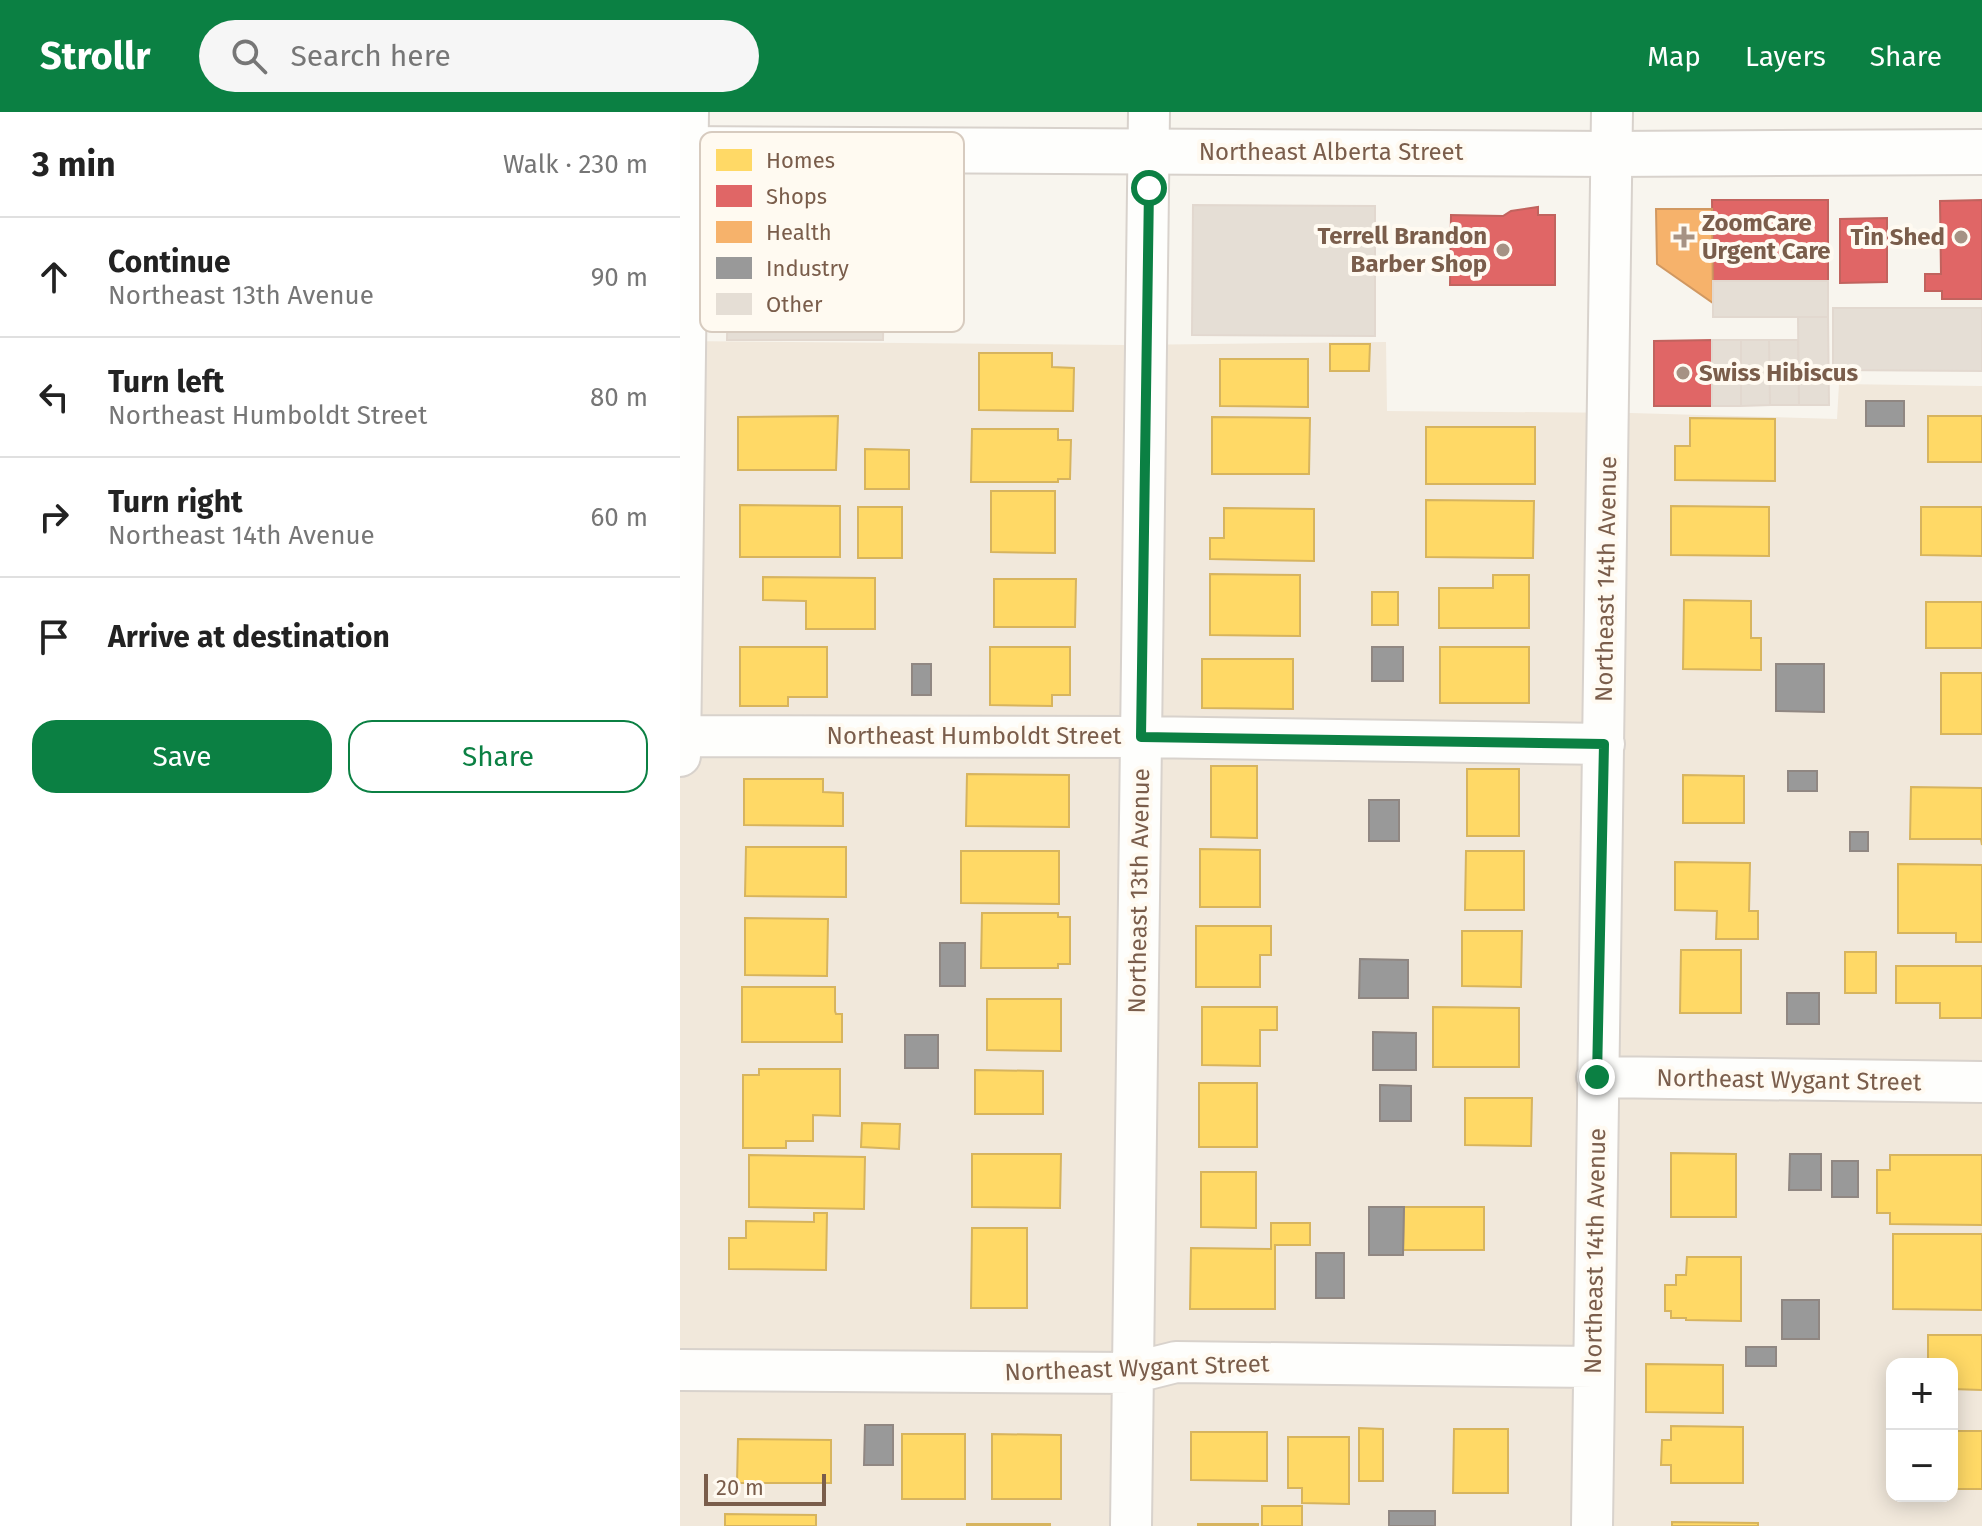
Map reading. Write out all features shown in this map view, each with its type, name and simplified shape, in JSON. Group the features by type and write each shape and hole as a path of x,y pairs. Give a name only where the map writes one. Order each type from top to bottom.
{"street":[{"name":"Northeast 13th Avenue","path":"1131,1526 1149,132"},
{"name":"Northeast Alberta Street","path":"964,134 1611,133 1982,152"},
{"name":"Northeast 14th Avenue","path":"1592,1526 1611,133"},
{"path":"680,756 685,136"},
{"name":"Northeast Humboldt Street","path":"680,736 1141,737 1604,744"},
{"name":"Northeast Wygant Street","path":"1597,1077 1982,1082"},
{"name":"Northeast Wygant Street","path":"680,1370 1132,1373 1176,1362 1594,1367"}],"shaded area":[{"path":"680,341 1125,345 1386,342 1387,411 1837,419 1839,384 1982,386 1982,1526 680,1526"}],"building: Homes":[{"path":"1330,344 1370,344 1369,371 1330,371"},
{"path":"979,353 1052,353 1052,367 1074,368 1073,411 979,410"},
{"path":"1220,359 1308,359 1308,407 1220,406"},
{"path":"838,416 836,470 738,470 738,417"},
{"path":"1928,416 1982,416 1982,462 1928,462"},
{"path":"1212,417 1310,418 1309,474 1212,474"},
{"path":"1690,418 1775,419 1775,481 1675,480 1675,446 1690,446"},
{"path":"1426,427 1535,427 1535,484 1426,484"},
{"path":"972,429 1058,429 1058,440 1071,440 1070,479 1058,479 1058,482 971,482"},
{"path":"865,449 909,450 909,489 865,489"},
{"path":"991,491 1055,491 1055,553 991,552"},
{"path":"1426,500 1534,501 1533,558 1426,557"},
{"path":"740,505 840,506 840,557 740,557"},
{"path":"1671,506 1769,507 1769,556 1671,555"},
{"path":"858,507 902,507 902,558 858,558"},
{"path":"1921,507 1982,507 1982,556 1921,555"},
{"path":"1224,508 1314,509 1314,561 1210,559 1210,538 1224,538"},
{"path":"1210,574 1300,575 1300,636 1210,635"},
{"path":"1493,575 1529,575 1529,628 1439,628 1439,588 1493,588"},
{"path":"763,577 875,578 875,629 806,629 806,601 763,600"},
{"path":"994,579 1076,579 1075,627 994,627"},
{"path":"1372,592 1398,592 1398,625 1372,625"},
{"path":"1684,600 1751,601 1751,638 1761,638 1761,670 1683,669"},
{"path":"1926,602 1982,602 1982,648 1926,648"},
{"path":"740,647 827,647 827,697 788,697 788,706 740,706"},
{"path":"990,647 1070,647 1070,695 1052,695 1052,706 990,705"},
{"path":"1440,647 1529,647 1529,703 1440,703"},
{"path":"1202,659 1293,659 1293,709 1202,708"},
{"path":"1941,673 1982,673 1982,734 1941,734"},
{"path":"1211,766 1257,766 1257,838 1211,837"},
{"path":"1467,769 1519,769 1519,836 1467,836"},
{"path":"967,774 1069,775 1069,827 966,826"},
{"path":"1683,775 1744,776 1744,823 1683,823"},
{"path":"744,779 823,779 823,792 843,793 843,826 744,825"},
{"path":"1911,787 1982,788 1982,845 1981,839 1910,839"},
{"path":"746,847 846,847 846,897 745,896"},
{"path":"1200,849 1260,850 1260,907 1200,907"},
{"path":"961,851 1059,851 1059,904 961,903"},
{"path":"1466,851 1524,851 1524,910 1465,910"},
{"path":"1675,862 1750,863 1749,911 1758,911 1758,939 1716,939 1717,911 1675,910"},
{"path":"1898,864 1982,865 1982,942 1956,942 1956,933 1898,933"},
{"path":"982,913 1058,913 1058,917 1070,917 1070,964 1058,964 1058,968 981,968"},
{"path":"745,918 828,919 827,976 745,975"},
{"path":"1196,926 1271,926 1271,955 1260,955 1260,987 1196,987"},
{"path":"1462,931 1522,931 1521,987 1462,986"},
{"path":"1681,950 1741,950 1741,1013 1680,1013"},
{"path":"1845,952 1876,952 1876,993 1845,993"},
{"path":"1896,966 1982,966 1982,1018 1940,1018 1940,1003 1896,1003"},
{"path":"742,987 835,987 835,1011 842,1014 842,1042 742,1042"},
{"path":"987,999 1061,999 1061,1051 987,1050"},
{"path":"1202,1007 1277,1007 1277,1030 1260,1030 1260,1066 1202,1065"},
{"path":"1433,1007 1519,1008 1519,1067 1433,1067"},
{"path":"759,1069 840,1069 840,1116 813,1115 813,1141 786,1141 786,1148 743,1148 743,1075 759,1075"},
{"path":"975,1070 1043,1071 1043,1114 975,1114"},
{"path":"1199,1083 1257,1083 1257,1147 1199,1147"},
{"path":"1465,1098 1532,1098 1531,1146 1465,1145"},
{"path":"862,1123 900,1124 899,1149 861,1147"},
{"path":"1671,1153 1736,1154 1736,1217 1671,1217"},
{"path":"972,1154 1061,1154 1060,1208 972,1207"},
{"path":"749,1155 865,1157 864,1209 749,1207"},
{"path":"1890,1155 1982,1155 1982,1225 1890,1224 1890,1213 1877,1213 1877,1170 1890,1170"},
{"path":"1201,1172 1256,1172 1256,1228 1201,1227"},
{"path":"1404,1207 1484,1207 1484,1250 1403,1250"},
{"path":"814,1213 827,1213 826,1270 729,1269 729,1238 746,1238 746,1221 814,1222"},
{"path":"1271,1223 1310,1223 1310,1245 1275,1245 1275,1309 1190,1309 1191,1248 1271,1249"},
{"path":"972,1228 1027,1228 1027,1308 971,1308"},
{"path":"1893,1234 1982,1234 1982,1310 1893,1309"},
{"path":"1687,1257 1741,1257 1741,1321 1686,1320 1671,1318 1671,1311 1665,1311 1665,1285 1676,1285 1676,1275 1686,1275"},
{"path":"1928,1335 1982,1335 1982,1390 1958,1389 1958,1358 1928,1358"},
{"path":"1646,1364 1723,1365 1723,1413 1646,1412"},
{"path":"1671,1426 1743,1427 1743,1483 1671,1483 1671,1465 1661,1465 1662,1440 1671,1440"},
{"path":"1359,1428 1383,1429 1383,1481 1359,1481"},
{"path":"1454,1429 1508,1429 1508,1493 1453,1493"},
{"path":"1958,1431 1982,1431 1982,1489 1958,1489"},
{"path":"1191,1432 1267,1432 1267,1481 1191,1480"},
{"path":"902,1434 965,1434 965,1499 902,1499"},
{"path":"992,1434 1061,1435 1061,1499 992,1499"},
{"path":"1288,1437 1349,1437 1349,1504 1302,1503 1302,1488 1288,1488"},
{"path":"738,1439 831,1440 831,1483 737,1483"},
{"path":"1262,1506 1302,1506 1302,1526 1262,1526"},
{"path":"725,1514 816,1515 816,1526 725,1526"},
{"path":"1672,1522 1758,1523 1758,1526 1672,1526"},
{"path":"1050,1524 1050,1526 967,1526"},
{"path":"1258,1524 1258,1526 1198,1526"}],"building: Shops":[{"path":"1712,200 1828,200 1828,281 1713,281"},
{"name":"Tin Shed","path":"1982,200 1982,299 1942,299 1942,291 1925,291 1925,274 1941,274 1940,201"},
{"name":"Terrell Brandon Barber Shop","path":"1538,207 1538,215 1555,215 1555,285 1450,285 1451,215 1503,216 1511,211"},
{"path":"1887,218 1887,282 1840,283 1840,219"},
{"name":"Swiss Hibiscus","path":"1712,340 1712,406 1654,406 1654,341"}],"building: Health":[{"name":"ZoomCare Urgent Care","path":"1656,209 1712,209 1713,303 1657,264"}],"building: Industry":[{"path":"1866,401 1904,401 1904,426 1866,426"},
{"path":"1372,647 1403,647 1403,681 1372,681"},
{"path":"912,664 931,664 931,695 912,695"},
{"path":"1776,664 1824,664 1824,712 1776,711"},
{"path":"1788,771 1817,771 1817,791 1788,791"},
{"path":"1369,800 1399,800 1399,841 1369,841"},
{"path":"1850,832 1868,832 1868,851 1850,851"},
{"path":"940,943 965,943 965,986 940,986"},
{"path":"1360,959 1408,960 1408,998 1359,998"},
{"path":"1787,993 1819,993 1819,1024 1787,1024"},
{"path":"1373,1032 1416,1033 1416,1070 1373,1070"},
{"path":"905,1035 938,1035 938,1068 905,1068"},
{"path":"1380,1085 1411,1086 1411,1121 1380,1121"},
{"path":"1790,1154 1821,1154 1821,1190 1789,1190"},
{"path":"1832,1161 1858,1161 1858,1197 1832,1197"},
{"path":"1369,1207 1404,1207 1403,1255 1369,1255"},
{"path":"1316,1253 1344,1253 1344,1298 1316,1298"},
{"path":"1782,1300 1819,1300 1819,1339 1782,1339"},
{"path":"1746,1347 1776,1347 1776,1366 1746,1366"},
{"path":"865,1425 893,1425 893,1465 864,1465"},
{"path":"1389,1511 1435,1511 1435,1526 1389,1526"}],"building: Other":[{"path":"1193,205 1375,206 1375,336 1192,335"},
{"path":"1713,281 1828,281 1828,317 1713,317"},
{"path":"1833,308 1982,308 1982,371 1833,370"},
{"path":"1798,317 1828,317 1829,405 1799,405"},
{"path":"727,332 883,332 883,340 727,340"},
{"path":"1712,340 1741,340 1741,406 1712,406"},
{"path":"1741,340 1769,340 1770,405 1741,406"},
{"path":"1769,340 1798,340 1799,405 1770,405"}],"place":[{"name":"ZoomCare Urgent Care","path":"1684,237"},
{"name":"Tin Shed","path":"1961,237"},
{"name":"Terrell Brandon Barber Shop","path":"1503,250"},
{"name":"Swiss Hibiscus","path":"1683,373"}],"route":[{"path":"1149,188 1141,737 1604,744 1597,1077"}]}
